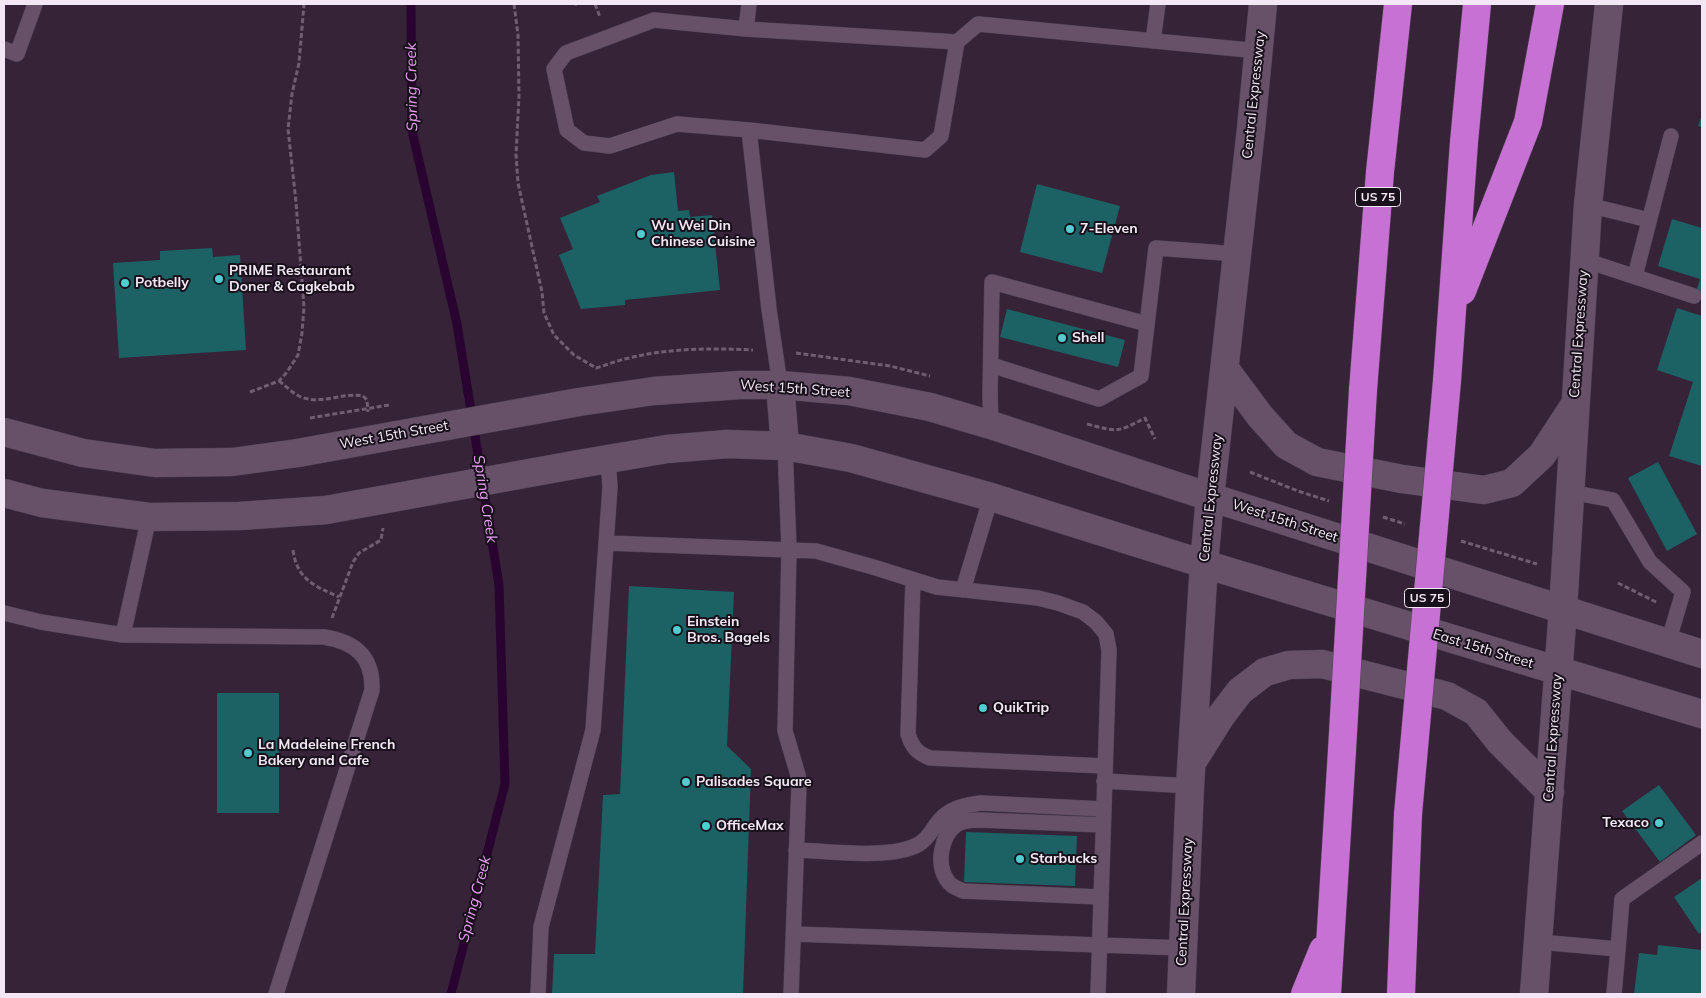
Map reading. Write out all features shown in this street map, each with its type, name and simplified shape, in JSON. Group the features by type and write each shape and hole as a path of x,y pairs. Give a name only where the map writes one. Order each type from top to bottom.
{"highway":[{"name":"US 75","path":"1327,994 1363,390 1380,172 1398,4"},
{"name":"US 75","path":"1401,994 1408,814 1447,381 1464,142 1477,4"},
{"path":"1452,315 1528,122 1550,4"},
{"path":"1305,994 1331,930"}],"main road":[{"name":"Central Expressway","path":"1181,994 1190,786 1204,564 1263,4"},
{"name":"Central Expressway","path":"1534,994 1563,609 1574,406 1588,205 1609,4"},
{"path":"1225,369 1260,416 1286,446 1317,462 1402,478 1484,490 1512,483 1542,455 1574,406"},
{"name":"West 15th Street","path":"4,432 83,453 155,463 232,462 298,453 579,402 654,391 740,384 780,385 849,391 930,407 991,425 1563,609"},
{"path":"780,385 785,446"},
{"path":"4,493 42,502 149,517 240,516 326,510 667,449 727,444 785,446 851,458 991,497 1204,564"},
{"name":"East 15th Street","path":"1204,564 1702,714"},
{"path":"1563,609 1702,654"},
{"path":"1193,760 1221,716 1240,691 1265,672 1289,665 1322,664 1447,696 1476,712 1500,742 1550,792"}],"lane":[{"path":"4,49 17,54 35,4"},
{"path":"746,28 749,4"},
{"path":"1153,41 1158,4"},
{"path":"957,42 654,20 566,52 554,69 567,130 584,143 610,146 677,124 749,130 925,150 941,136 957,42 978,24 1259,51"},
{"path":"749,130 768,308 780,385"},
{"path":"1636,276 1671,136"},
{"path":"1588,205 1649,220"},
{"path":"991,364 1099,399 1141,376 1156,248 1238,254"},
{"path":"1584,260 1694,296"},
{"path":"991,425 992,282 1147,324"},
{"path":"785,446 788,549 785,731 799,784 791,994"},
{"path":"538,994 541,927 594,730 610,487 608,459"},
{"path":"1570,492 1613,500 1650,562 1683,592 1668,643"},
{"path":"963,590 991,497"},
{"path":"123,635 149,517"},
{"path":"607,542 816,551 937,587 1023,596 1058,603 1083,612 1096,622 1106,634 1109,650 1098,994"},
{"path":"913,580 908,734 911,744 919,754 930,758 1105,774 1190,786"},
{"path":"4,613 41,622 123,635 324,637 338,639 362,653 372,678 372,690 276,994"},
{"path":"796,850 882,853 901,850 919,844 927,838 939,820 946,814 955,808 966,805 1104,809"},
{"path":"1100,897 963,891 947,881 943,872 942,855 943,847 950,831 958,824 966,821 1103,825"},
{"path":"1614,994 1622,899 1702,843"},
{"path":"794,934 1183,948"},
{"path":"1538,942 1618,949"}],"path":[{"path":"250,392 279,381 288,372 298,354 302,333 304,307 288,129 298,63 304,4"},
{"path":"514,4 518,35 519,96 516,154 518,183 542,292 544,313 554,335 574,354 596,368"},
{"path":"279,381 294,394 303,398 315,399 356,394"},
{"path":"1250,472 1335,503"},
{"path":"1382,517 1410,526"},
{"path":"1457,540 1541,566"},
{"path":"324,637 354,562 360,553 374,545"},
{"path":"293,550 294,559 304,578 339,597"}],"building":[{"path":"1702,115 1702,127 1698,126"},
{"name":"Wu Wei Din Chinese Cuisine","path":"674,172 678,211 689,210 690,217 712,215 720,290 625,300 625,305 581,309 559,255 573,249 560,218 600,202 597,196 651,175"},
{"name":"7-Eleven","path":"1037,184 1120,206 1102,273 1020,252"},
{"path":"1672,219 1702,228 1702,294 1696,292 1700,279 1658,266"},
{"path":"212,248 213,257 240,255 246,350 119,358 113,263 160,260 160,251"},
{"path":"1677,308 1702,316 1702,466 1669,456 1693,382 1657,370"},
{"name":"Shell","path":"1007,309 1125,340 1118,367 1000,337"},
{"path":"1658,462 1697,534 1667,551 1628,478"},
{"name":"Palisades Square","path":"629,586 734,592 727,746 751,769 743,994 552,994 554,954 595,954 603,795 620,794"},
{"name":"La Madeleine French Bakery and Cafe","path":"217,693 279,693 279,813 217,813"},
{"name":"Texaco","path":"1659,785 1696,835 1660,862 1622,811"},
{"name":"Starbucks","path":"966,832 1077,836 1075,886 964,882"},
{"path":"1702,878 1702,932 1699,934 1674,897"},
{"path":"1658,945 1702,950 1702,994 1634,994 1639,953 1657,955"}],"waterway":[{"name":"Spring Creek","path":"411,4 412,131 457,324 499,585 505,784 451,994"}],"place":[{"name":"7-Eleven","path":"1070,229"},
{"name":"Wu Wei Din Chinese Cuisine","path":"641,234"},
{"name":"PRIME Restaurant Doner & Cagkebab","path":"219,279"},
{"name":"Potbelly","path":"125,283"},
{"name":"Shell","path":"1062,338"},
{"name":"Einstein Bros. Bagels","path":"677,630"},
{"name":"QuikTrip","path":"983,708"},
{"name":"La Madeleine French Bakery and Cafe","path":"248,753"},
{"name":"Palisades Square","path":"686,782"},
{"name":"Texaco","path":"1659,823"},
{"name":"OfficeMax","path":"706,826"},
{"name":"Starbucks","path":"1020,859"}]}
